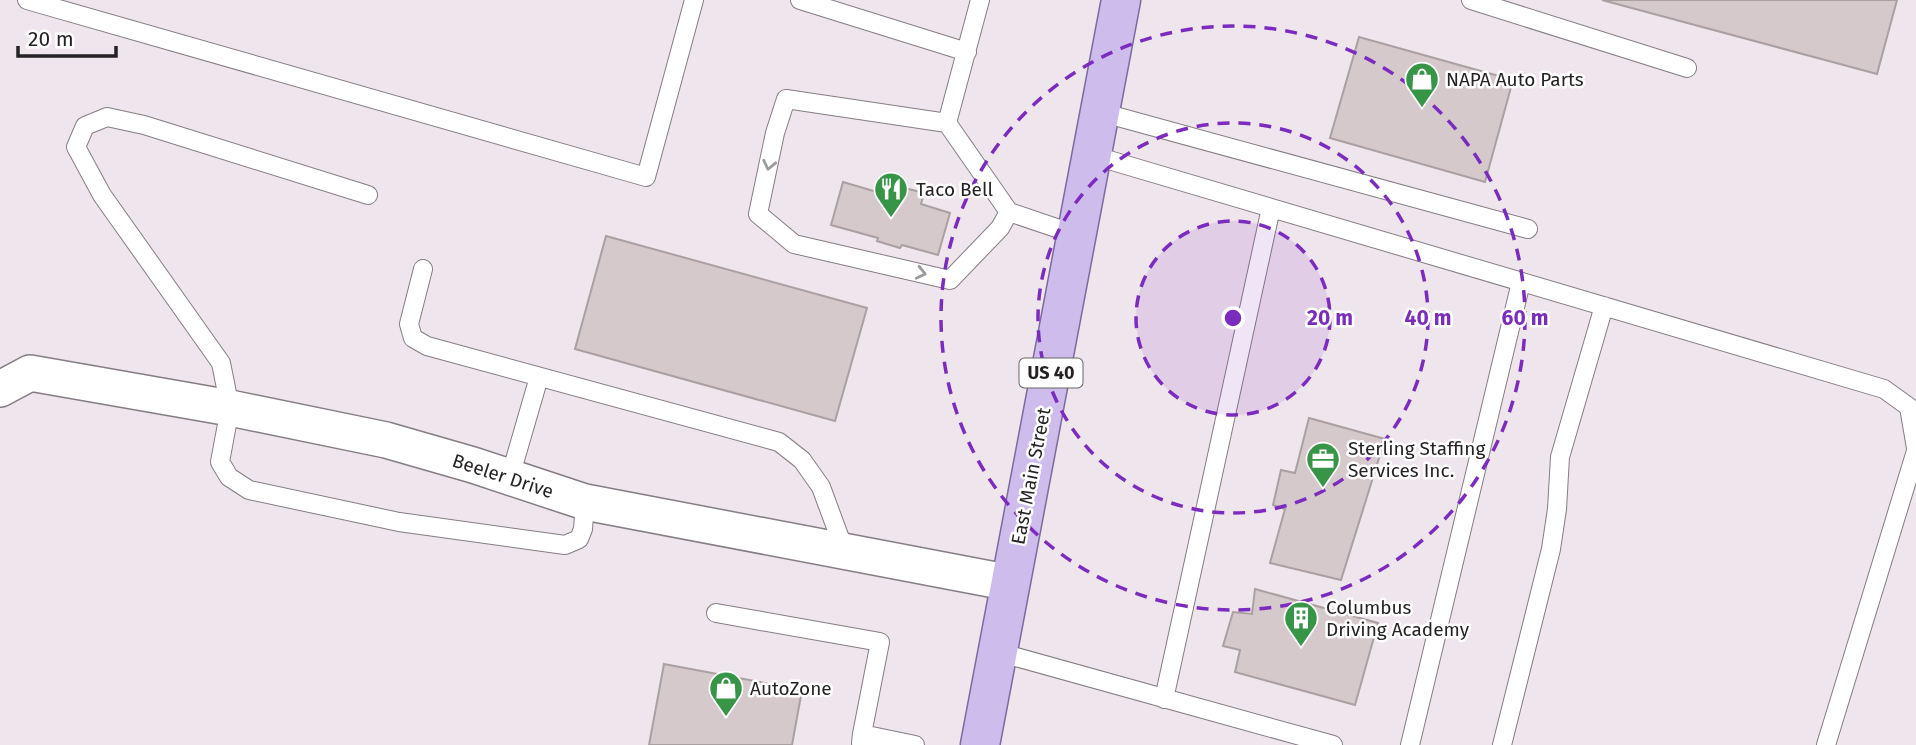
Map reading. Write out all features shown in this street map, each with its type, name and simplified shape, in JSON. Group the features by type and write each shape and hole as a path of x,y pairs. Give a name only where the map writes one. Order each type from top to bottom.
{"main road":[{"name":"East Main Street","path":"980,745 1121,0"}],"street":[{"name":"Beeler Drive","path":"0,389 30,373 230,408 386,440 585,502 1011,583"}],"lane":[{"path":"27,0 646,177 694,0"},
{"path":"800,0 967,52"},
{"path":"947,123 980,0"},
{"path":"1471,0 1687,68"},
{"path":"1009,212 1000,228 950,280 794,244 758,214 775,134 786,99 947,123 1009,212 1077,236"},
{"path":"1100,112 1528,229"},
{"path":"368,195 144,125 107,117 85,126 76,147 102,195 221,363 230,408 220,462 229,477 248,490 399,522 565,545 579,539 583,529 585,502"},
{"path":"1092,155 1884,389 1909,407 1916,449 1826,745"},
{"path":"1164,698 1271,208"},
{"path":"423,269 409,324 413,338 427,346 779,442 802,460 821,486 845,552"},
{"path":"1410,745 1521,282"},
{"path":"1502,745 1551,549 1560,457 1604,306"},
{"path":"510,477 539,377"},
{"path":"716,613 880,642 861,739 915,745"},
{"path":"998,652 1333,745"}],"building":[{"path":"1602,0 1897,0 1877,74"},
{"name":"NAPA Auto Parts","path":"1359,37 1513,80 1485,182 1330,138"},
{"name":"Taco Bell","path":"843,182 894,197 897,186 924,193 921,204 950,213 938,255 902,245 900,248 877,241 878,238 831,225"},
{"path":"606,236 867,308 835,421 575,349"},
{"name":"Sterling Staffing Services Inc.","path":"1309,418 1385,439 1341,580 1270,563 1285,509 1273,505 1281,470 1295,473"},
{"name":"Columbus Driving Academy","path":"1255,589 1378,623 1355,705 1235,672 1240,650 1223,646 1233,612 1252,614"},
{"name":"AutoZone","path":"664,664 802,690 792,745 649,745"}],"place":[{"name":"NAPA Auto Parts","path":"1422,109"},
{"name":"Taco Bell","path":"891,219"},
{"name":"Sterling Staffing Services Inc.","path":"1323,489"},
{"name":"Columbus Driving Academy","path":"1301,648"},
{"name":"AutoZone","path":"726,718"}]}
